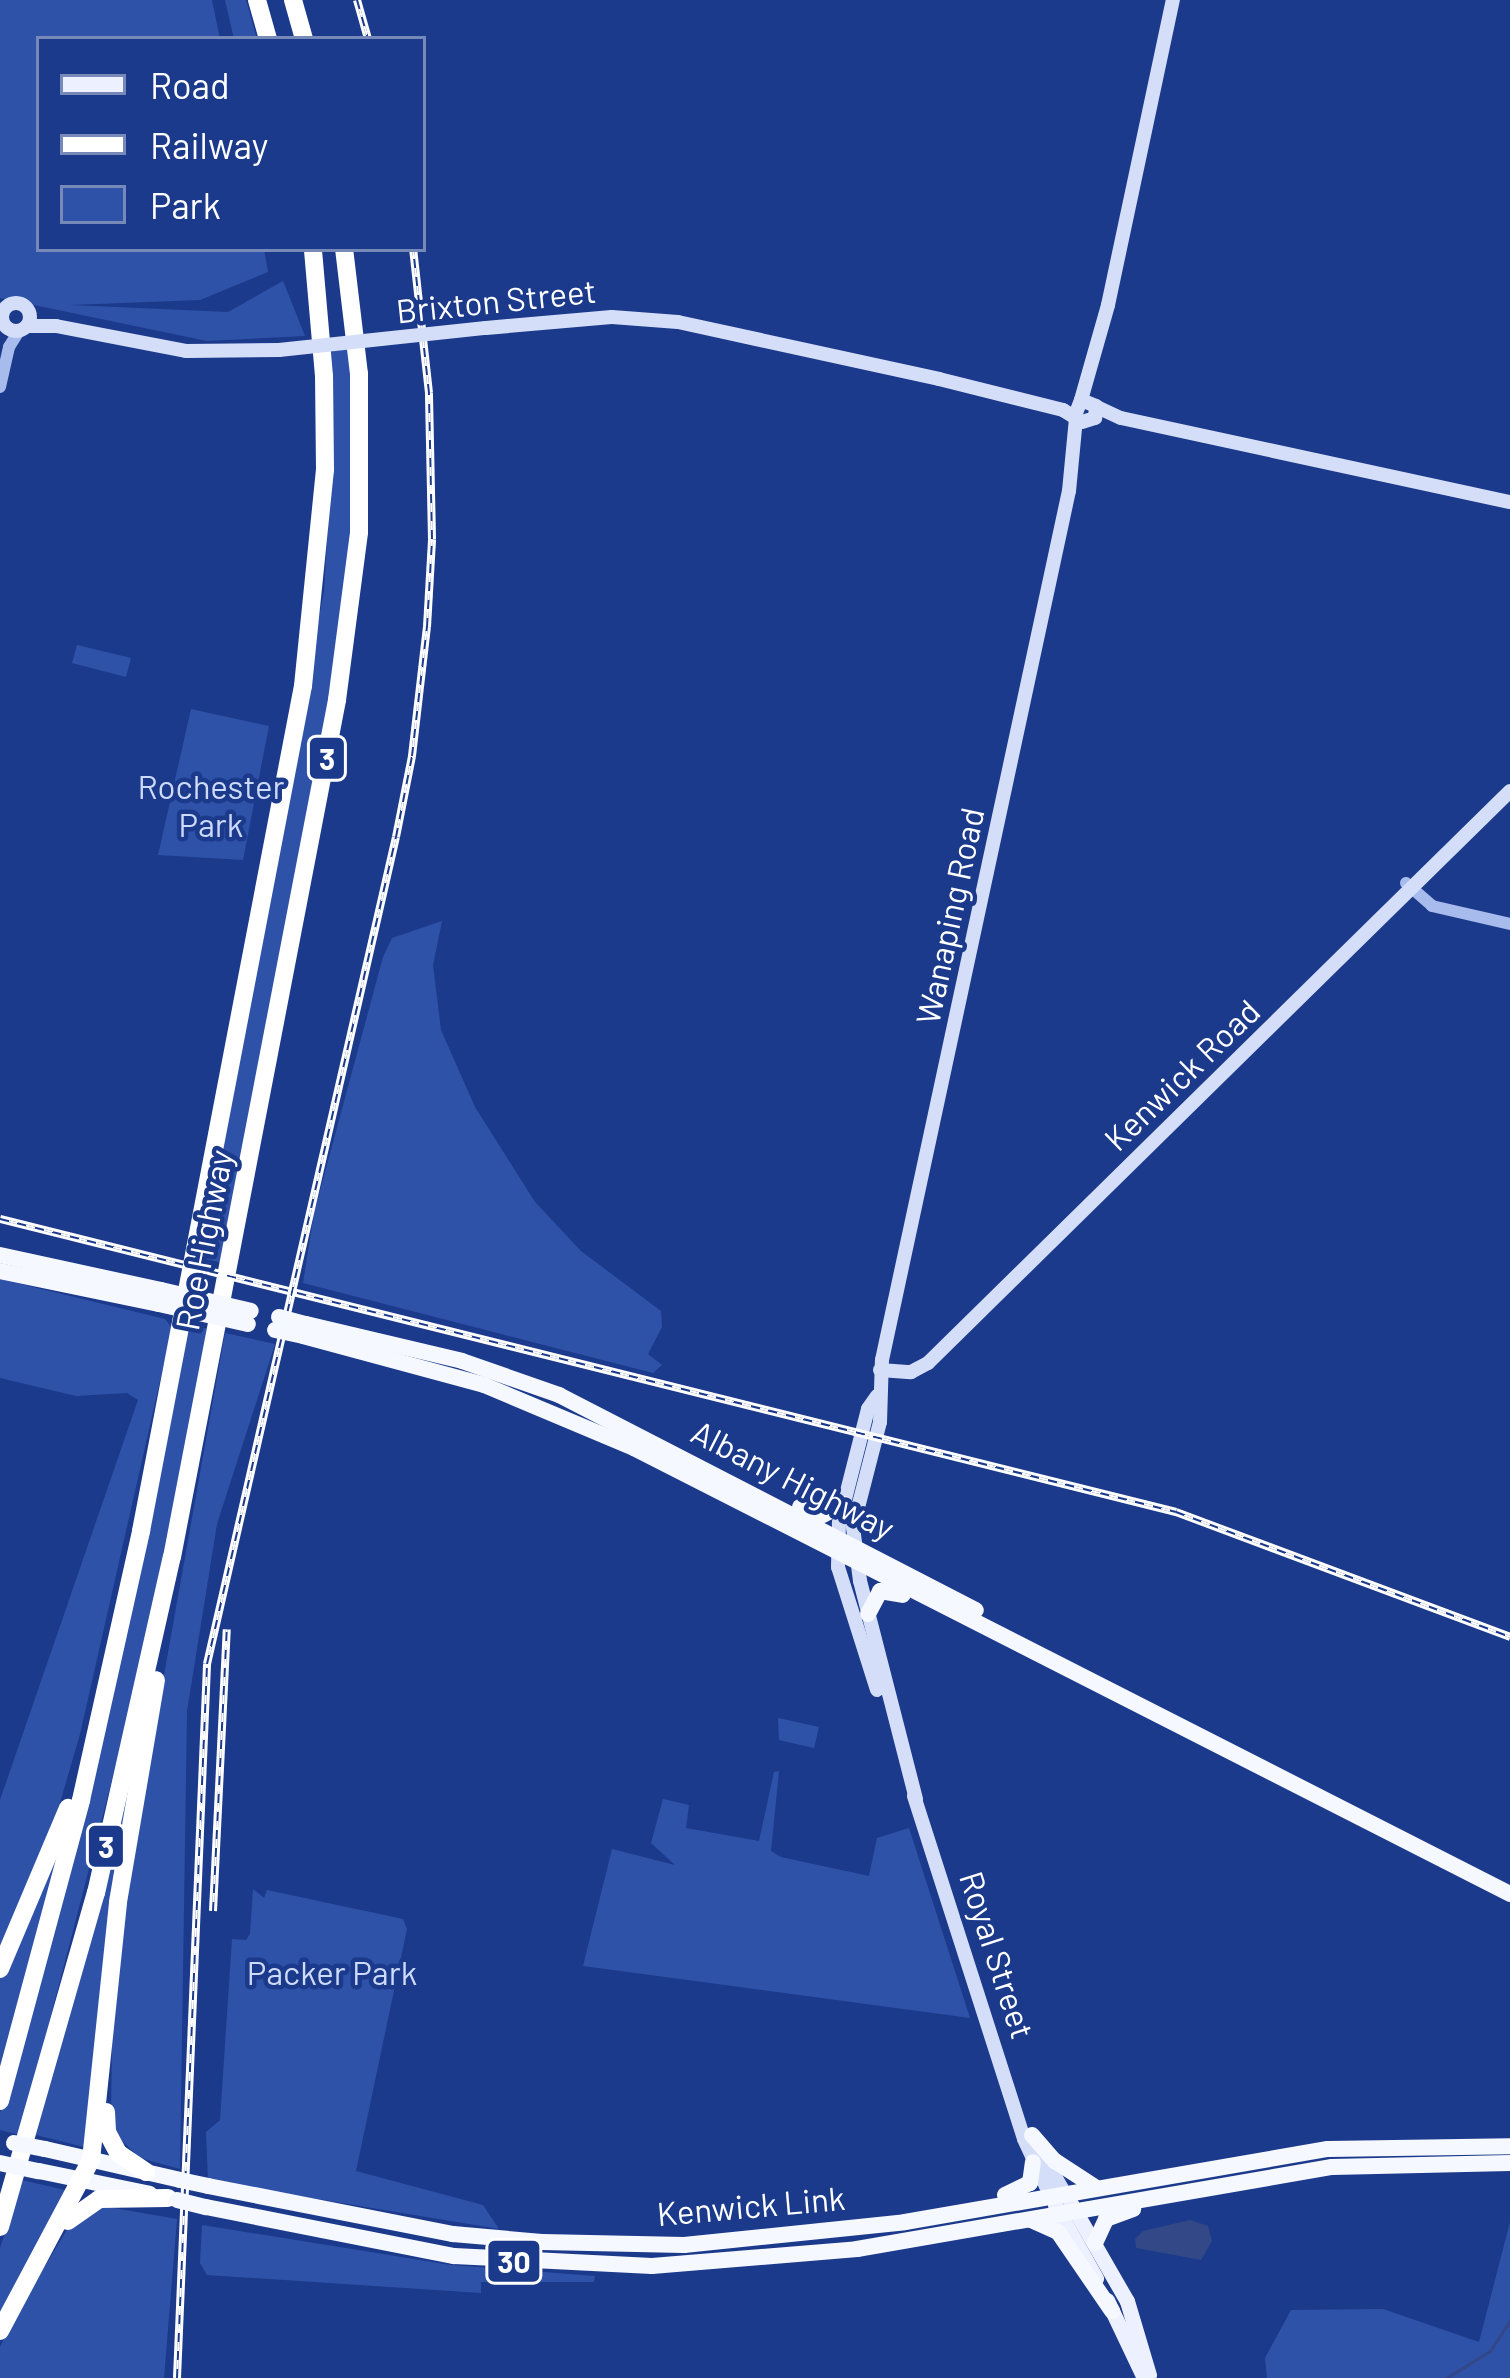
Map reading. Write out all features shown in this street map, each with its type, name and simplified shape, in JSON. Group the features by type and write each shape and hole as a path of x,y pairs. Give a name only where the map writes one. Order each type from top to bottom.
{"highway":[{"path":"257,0 267,36"},
{"path":"293,0 303,36"},
{"name":"Roe Highway","path":"0,2101 96,1730 141,1531 302,686 325,470 324,376 313,252"},
{"name":"Roe Highway","path":"0,2227 96,1893 172,1557 283,998 343,658 359,532 358,374 344,252"},
{"name":"Albany Highway","path":"0,1255 523,1381 588,1408 760,1496 971,1620 1510,1889"},
{"name":"Albany Highway","path":"0,1271 160,1297"},
{"name":"Albany Highway","path":"304,1330 532,1402 634,1448 847,1550 1510,1889"},
{"path":"760,1496 773,1495 819,1515 844,1504"},
{"path":"0,2331 91,2160 118,1902 172,1557"},
{"path":"868,1614 876,1594 889,1590 971,1620"},
{"path":"0,1969 96,1730"},
{"path":"106,2035 107,2132 123,2158 146,2172"},
{"path":"1028,2131 1054,2161 1095,2187"},
{"name":"Kenwick Link","path":"0,2139 453,2234 542,2242 684,2245 936,2217 1328,2149 1510,2146"},
{"path":"936,2217 968,2201 1018,2190 1030,2183 1034,2162"},
{"name":"Kenwick Link","path":"0,2163 454,2256 652,2266 856,2249 1346,2166 1510,2163"},
{"path":"1095,2243 1100,2226 1114,2214 1209,2187"},
{"path":"35,2270 71,2217 90,2202 173,2199"},
{"path":"1028,2218 1058,2233 1112,2311"}],"main road":[{"name":"Wanaping Road","path":"847,1550 844,1504 877,1396 1173,0"},
{"name":"Brixton Street","path":"11,320 186,351 279,350 612,316 661,320 1510,502"},
{"name":"Kenwick Road","path":"1408,885 1510,780"},
{"name":"Kenwick Road","path":"881,1365 923,1356 1510,791"},
{"name":"Wanaping Road","path":"847,1550 881,1411 877,1396"},
{"path":"851,1478 870,1467 858,1453"},
{"name":"Royal Street","path":"847,1550 916,1799"},
{"name":"Royal Street","path":"847,1550 846,1597 1028,2131 1057,2194"},
{"name":"Royal Street","path":"1028,2131 1034,2162 1067,2211 1147,2378"},
{"name":"Royal Street","path":"1067,2211 1095,2243 1137,2324 1147,2378"}],"street":[{"path":"0,387 11,320"},
{"path":"1408,885 1445,910 1510,924"}],"green space":[{"path":"0,0 212,0 219,36 36,36 36,252 265,252 268,272 200,300 70,305 228,312 283,281 305,336 207,341 0,298"},
{"path":"225,0 246,0 256,36 233,36"},
{"path":"353,349 352,515 339,645 223,1263 201,1258 324,591 331,474 327,352"},
{"path":"77,645 131,658 126,677 72,663"},
{"name":"Rochester Park","path":"191,709 269,726 243,860 158,855"},
{"path":"442,921 433,965 441,1030 475,1107 535,1202 581,1251 661,1311 662,1327 648,1354 662,1365 653,1373 303,1283 314,1213 383,957 392,938"},
{"path":"0,1279 165,1319 172,1328 80,1734 51,1834 0,1950 0,1800 138,1400 127,1393 76,1396 0,1378"},
{"path":"188,1324 209,1329 134,1695 20,2135 0,2130 0,2113 28,2022"},
{"path":"225,1333 275,1344 217,1524 187,1711 180,2169 140,2158 120,2139 111,2119 112,2041 120,1922"},
{"path":"778,1718 819,1727 814,1748 779,1740"},
{"path":"779,1771 771,1851 781,1857 869,1876 877,1838 909,1828 970,2018 583,1966 612,1849 675,1865 651,1843 663,1799 689,1805 686,1828 759,1841 774,1772"},
{"path":"133,1772 88,2148 36,2135"},
{"path":"60,1847 0,2065 0,1971"},
{"name":"Packer Park","path":"253,1889 264,1898 267,1890 403,1919 407,1929 356,2171 483,2205 499,2229 208,2181 206,2132 220,2120 232,1939 246,1940 250,1934"},
{"path":"22,2180 69,2191 0,2319 0,2248"},
{"path":"102,2206 177,2219 164,2378 0,2378 0,2347 13,2319 68,2228"},
{"path":"1510,2222 1510,2378 1267,2378 1265,2358 1291,2310 1383,2309 1479,2342"},
{"path":"202,2225 451,2265 595,2276 594,2282 481,2282 481,2293 207,2275 200,2263"}],"shaded area":[{"path":"1190,2220 1208,2226 1212,2241 1201,2260 1136,2248 1135,2239 1143,2231"}],"waterway":[{"path":"1446,2378 1490,2351 1510,2320"}],"railway":[{"path":"357,0 367,36"},
{"path":"177,2378 207,1664 396,837 412,756 427,627 432,539 429,393 413,252"},
{"path":"0,1219 1176,1512 1510,1637"},
{"path":"213,1911 227,1629"}]}
